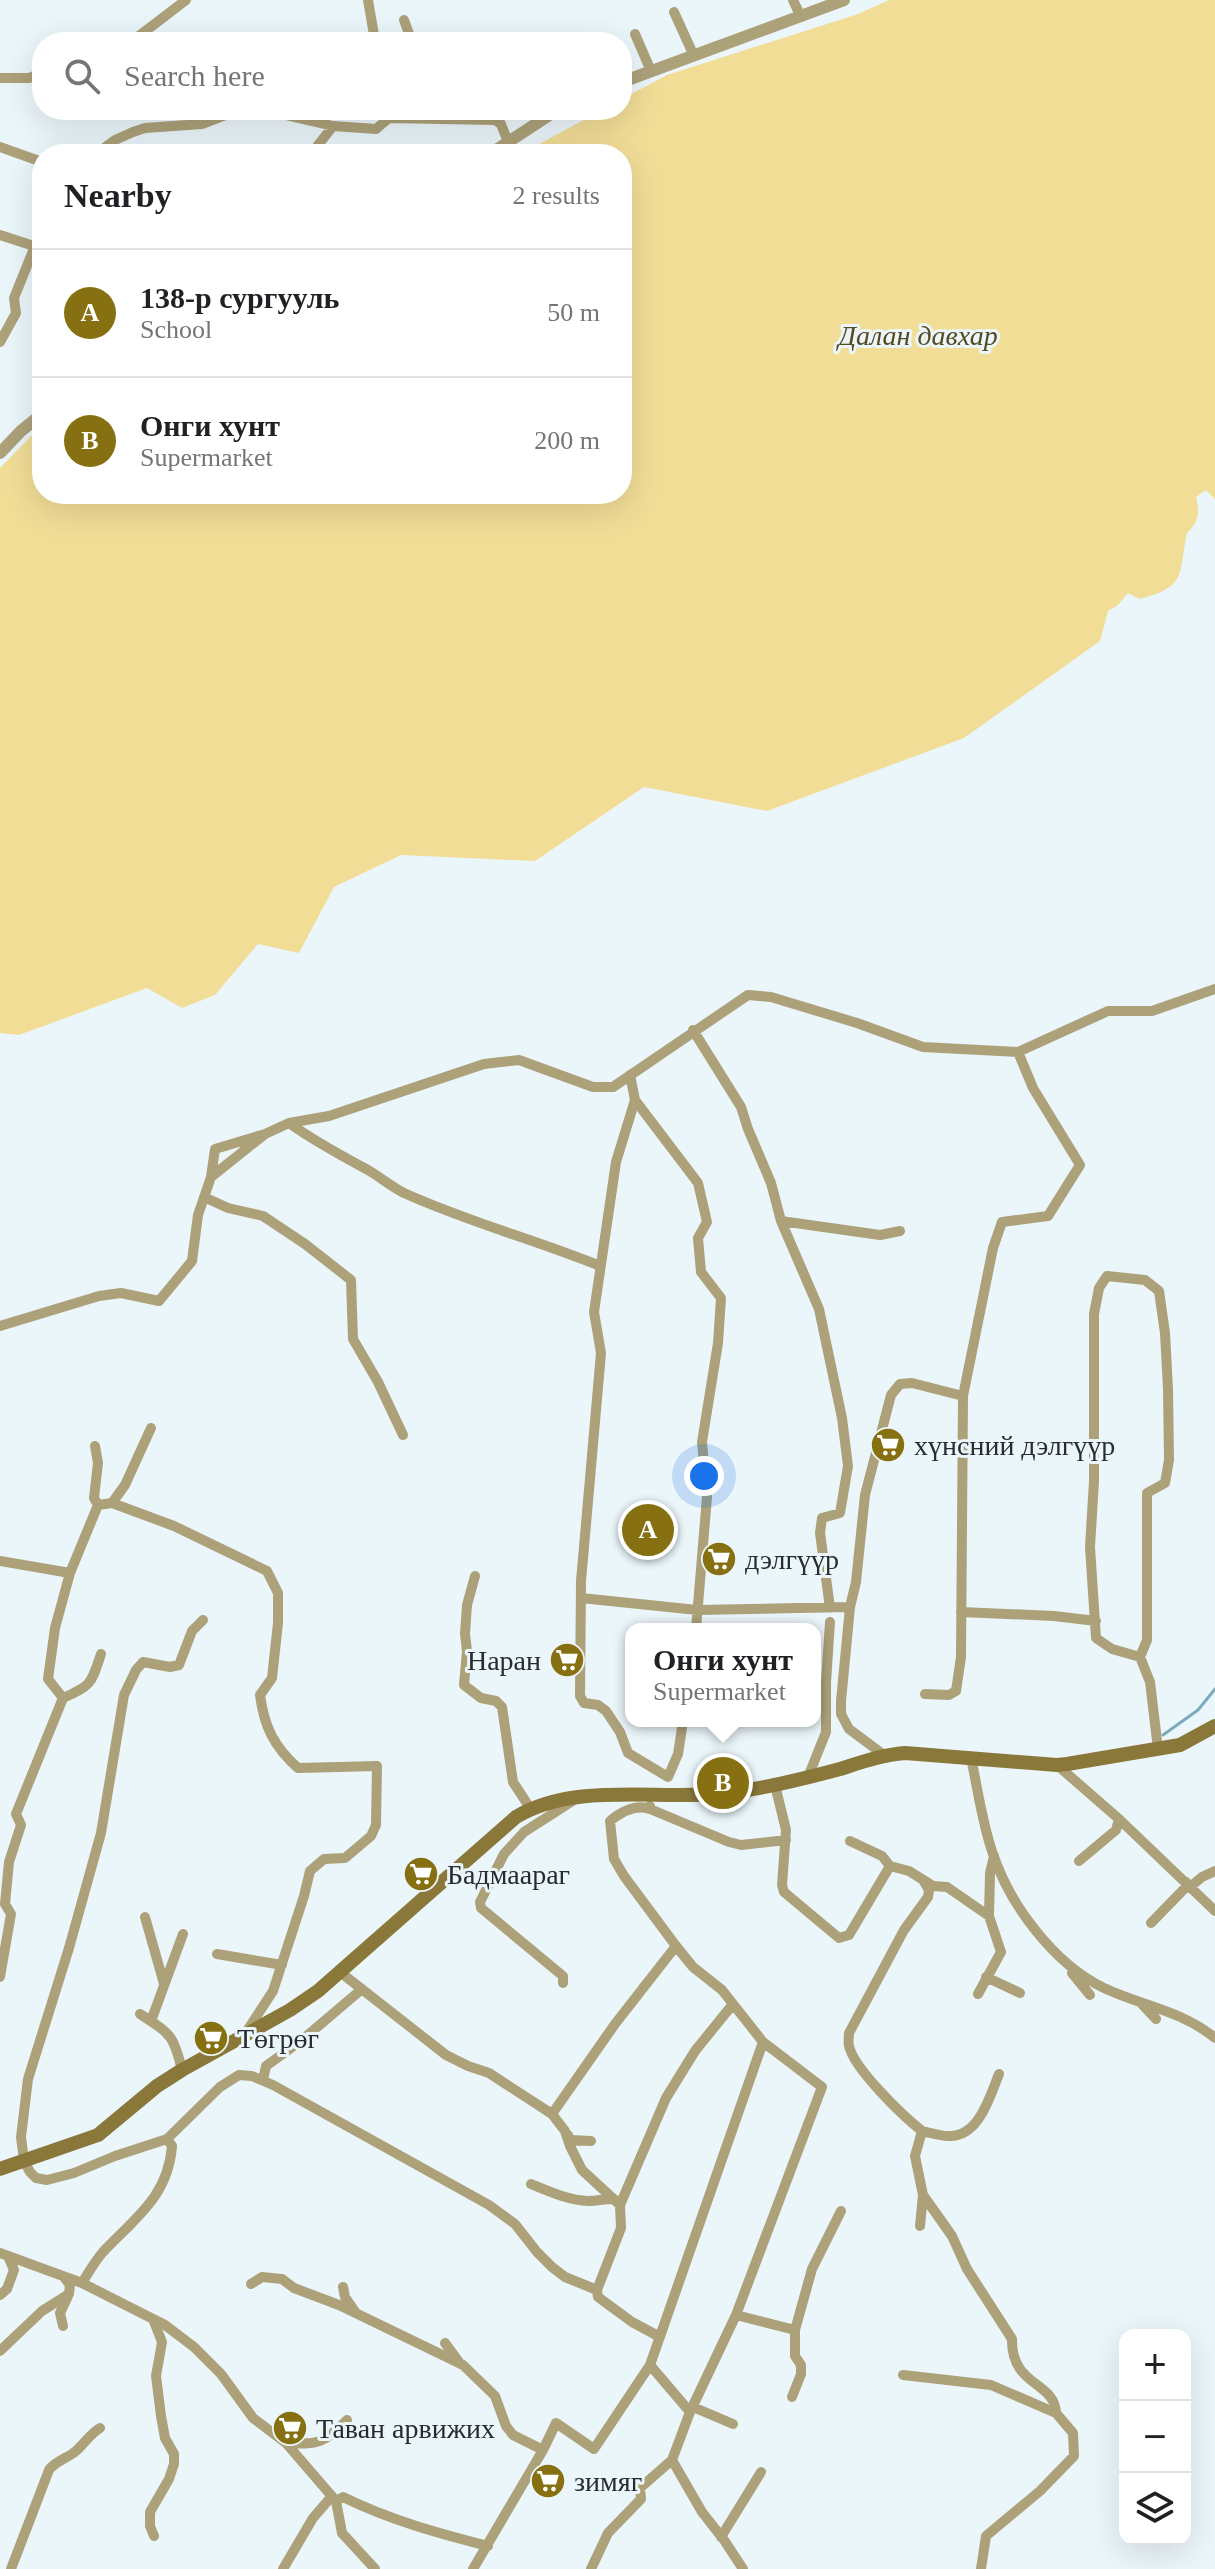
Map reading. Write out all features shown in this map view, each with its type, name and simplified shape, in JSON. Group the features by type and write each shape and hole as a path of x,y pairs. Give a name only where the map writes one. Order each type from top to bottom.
{"main road":[{"path":"0,2169 98,2135 157,2086 290,2010 340,1972 495,1835 530,1808 575,1799 654,1799 725,1793 775,1785 884,1755 905,1753 1057,1765 1180,1745 1215,1726"}],"street":[{"path":"144,32 186,0"},
{"path":"368,0 373,32"},
{"path":"793,0 801,17"},
{"path":"632,78 844,0"},
{"path":"674,12 694,56"},
{"path":"404,20 408,32"},
{"path":"635,34 651,71"},
{"path":"0,78 32,77"},
{"path":"110,144 145,128 202,124 212,120"},
{"path":"307,120 333,126 376,129 387,120"},
{"path":"376,129 378,120"},
{"path":"495,120 501,124 508,142"},
{"path":"505,144 542,120"},
{"path":"319,144 333,126"},
{"path":"0,147 32,158"},
{"path":"0,235 32,245"},
{"path":"0,342 16,313 14,298 32,261"},
{"path":"0,453 32,422"},
{"path":"0,1326 99,1296 121,1293 159,1301 192,1261 198,1215 211,1177 215,1149 265,1134 289,1123 329,1116 484,1064 519,1060 593,1087 613,1087 748,995 771,997 923,1047 1018,1052 1108,1011 1152,1011 1215,989"},
{"path":"693,1030 741,1107 771,1183 781,1221 819,1309 842,1418 848,1466 840,1513 822,1518 820,1533 830,1608"},
{"path":"925,1694 949,1695 956,1691 961,1657 963,1396 993,1248 1002,1222 1048,1216 1080,1165 1033,1088 1018,1052"},
{"path":"630,1075 635,1100 698,1183 707,1222 698,1238 701,1272 721,1298 718,1343 702,1442 707,1497 696,1623"},
{"path":"635,1100 616,1162 594,1312 601,1353 581,1598 580,1696 584,1703 598,1705 606,1711 620,1732 628,1753 668,1777"},
{"path":"289,1123 322,1147 370,1171 402,1192 501,1232 556,1248 600,1266"},
{"path":"211,1177 265,1134"},
{"path":"204,1197 228,1208 263,1216 351,1280 353,1339 403,1435"},
{"path":"781,1221 880,1235 900,1231"},
{"path":"1140,1657 1112,1649 1096,1638 1090,1547 1094,1481 1094,1314 1099,1288 1107,1276 1145,1280 1159,1291 1165,1333 1169,1460 1165,1483 1147,1493 1147,1640 1140,1657 1150,1682 1158,1749"},
{"path":"884,1755 849,1729 841,1714 850,1607 856,1582 865,1495 891,1395 900,1384 912,1383 963,1396"},
{"path":"112,1503 125,1485 151,1428"},
{"path":"95,1446 98,1463 94,1498 98,1505"},
{"path":"98,1505 112,1503 174,1526 267,1571 278,1593 272,1678 260,1695 263,1716 271,1737 284,1756 298,1768 377,1766 379,1801 376,1825 371,1836 345,1858 324,1859 310,1871 273,1991 244,2036"},
{"path":"63,1698 48,1679 55,1628 70,1573 98,1505"},
{"path":"0,1561 70,1573"},
{"path":"475,1576 467,1605 464,1685 481,1698 496,1701 502,1707 513,1782 530,1808"},
{"path":"581,1598 697,1610 850,1607"},
{"path":"961,1612 1096,1621"},
{"path":"203,1620 192,1631 179,1665 170,1667 143,1662 124,1695 101,1833 28,2079 21,2137 24,2161 36,2178 47,2180 167,2139 220,2087 239,2075 252,2076 489,2205 515,2224 552,2267 565,2277 597,2290"},
{"path":"808,1777 826,1732 830,1622"},
{"path":"0,1977 11,1914 5,1904 9,1862 21,1825 16,1814 63,1698 85,1688 92,1681 101,1654"},
{"path":"591,2569 608,2533 641,2499 640,2488 672,2460 691,2410 736,2315 822,2087 763,2042 722,1990 693,1967 614,1859 610,1821 654,1799 678,1754 682,1727"},
{"path":"971,1758 994,1856 1008,1888 1046,1944 1063,1955 1074,1971 1105,1988 1184,2017 1215,2038"},
{"path":"1057,1765 1119,1819 1215,1911"},
{"path":"775,1785 786,1840 784,1892 843,1939 849,1935 890,1866"},
{"path":"563,1983 563,1976 481,1908 480,1902 504,1854 524,1832 575,1799"},
{"path":"654,1799 729,1842 741,1845 786,1840"},
{"path":"1079,1861 1116,1830 1119,1819"},
{"path":"850,1841 882,1856 890,1866 909,1871 933,1886 947,1887 989,1916"},
{"path":"978,1994 1001,1952 989,1916 990,1873 994,1856"},
{"path":"1151,1923 1188,1884 1215,1871"},
{"path":"923,1880 929,1890 928,1897 904,1930 881,1972 849,2033 848,2044 861,2069 905,2117 922,2131 952,2137 967,2130 981,2117 999,2074"},
{"path":"145,1917 164,1986"},
{"path":"151,2021 183,1934"},
{"path":"552,2114 615,2024 676,1946"},
{"path":"217,1954 282,1965"},
{"path":"1063,1955 1090,1995"},
{"path":"340,1972 446,2055 489,2073 552,2114 570,2140 591,2141"},
{"path":"986,1977 1020,1993"},
{"path":"263,2080 266,2066 362,1989"},
{"path":"1138,2000 1156,2019"},
{"path":"660,2337 611,2308 598,2297 597,2290 621,2228 617,2202 666,2098 695,2051 733,2004"},
{"path":"140,2014 175,2041 182,2070"},
{"path":"473,2569 556,2423 594,2449 650,2365 763,2042"},
{"path":"565,2131 582,2170 617,2202"},
{"path":"920,2226 923,2195 915,2156 922,2131"},
{"path":"82,2283 100,2254 134,2223 158,2193 171,2159 172,2146 167,2139"},
{"path":"531,2184 579,2200 617,2202"},
{"path":"923,2195 952,2236 967,2269 1012,2339 1017,2367 1054,2398 1056,2413"},
{"path":"792,2397 801,2374 801,2365 795,2356 795,2330 812,2269 841,2211"},
{"path":"4,2254 82,2283 153,2319 194,2347 221,2374 253,2418 286,2443 334,2499 342,2533 375,2569"},
{"path":"0,2295 7,2289 14,2270 4,2254"},
{"path":"63,2326 60,2313 70,2285 64,2277"},
{"path":"251,2284 262,2277 282,2279 294,2288 358,2314 460,2364"},
{"path":"343,2287 345,2297 358,2314"},
{"path":"0,2351 42,2311 69,2294"},
{"path":"736,2315 795,2330"},
{"path":"153,2319 162,2342 156,2376 161,2416 165,2438 174,2454 169,2479 150,2512 154,2536"},
{"path":"445,2343 460,2364 495,2396 506,2426 513,2435 543,2450"},
{"path":"650,2365 691,2410 733,2424"},
{"path":"903,2375 991,2385 1056,2413 1073,2433 1074,2456 1040,2491 986,2536 981,2569"},
{"path":"286,2443 308,2444 328,2439 347,2420"},
{"path":"11,2569 49,2470 75,2452 100,2428"},
{"path":"672,2460 702,2512 743,2569"},
{"path":"721,2537 761,2472"},
{"path":"283,2569 313,2518 334,2499 343,2497 412,2527 488,2546"}],"green space":[{"name":"Далан давхар","path":"889,0 1215,0 1215,499 1206,490 1196,497 1198,516 1187,533 1181,569 1174,583 1140,599 1128,593 1108,611 1100,641 964,738 767,811 644,787 535,861 401,855 334,887 299,953 258,944 215,995 182,1008 147,988 19,1035 0,1033 0,468 32,435 32,504 632,504 632,144 539,144 584,120 632,120 632,94 667,75 858,14"}],"waterway":[{"path":"1163,1735 1198,1710 1215,1689"}],"place":[{"name":"хүнсний дэлгүүр","path":"888,1445"},
{"name":"138-р сургууль","path":"648,1530"},
{"name":"дэлгүүр","path":"719,1559"},
{"name":"Наран","path":"567,1660"},
{"name":"Онги хунт","path":"723,1783"},
{"name":"Бадмаараг","path":"421,1874"},
{"name":"Төгрөг","path":"211,2038"},
{"name":"Таван арвижих","path":"290,2428"},
{"name":"зимяг","path":"548,2481"}]}
